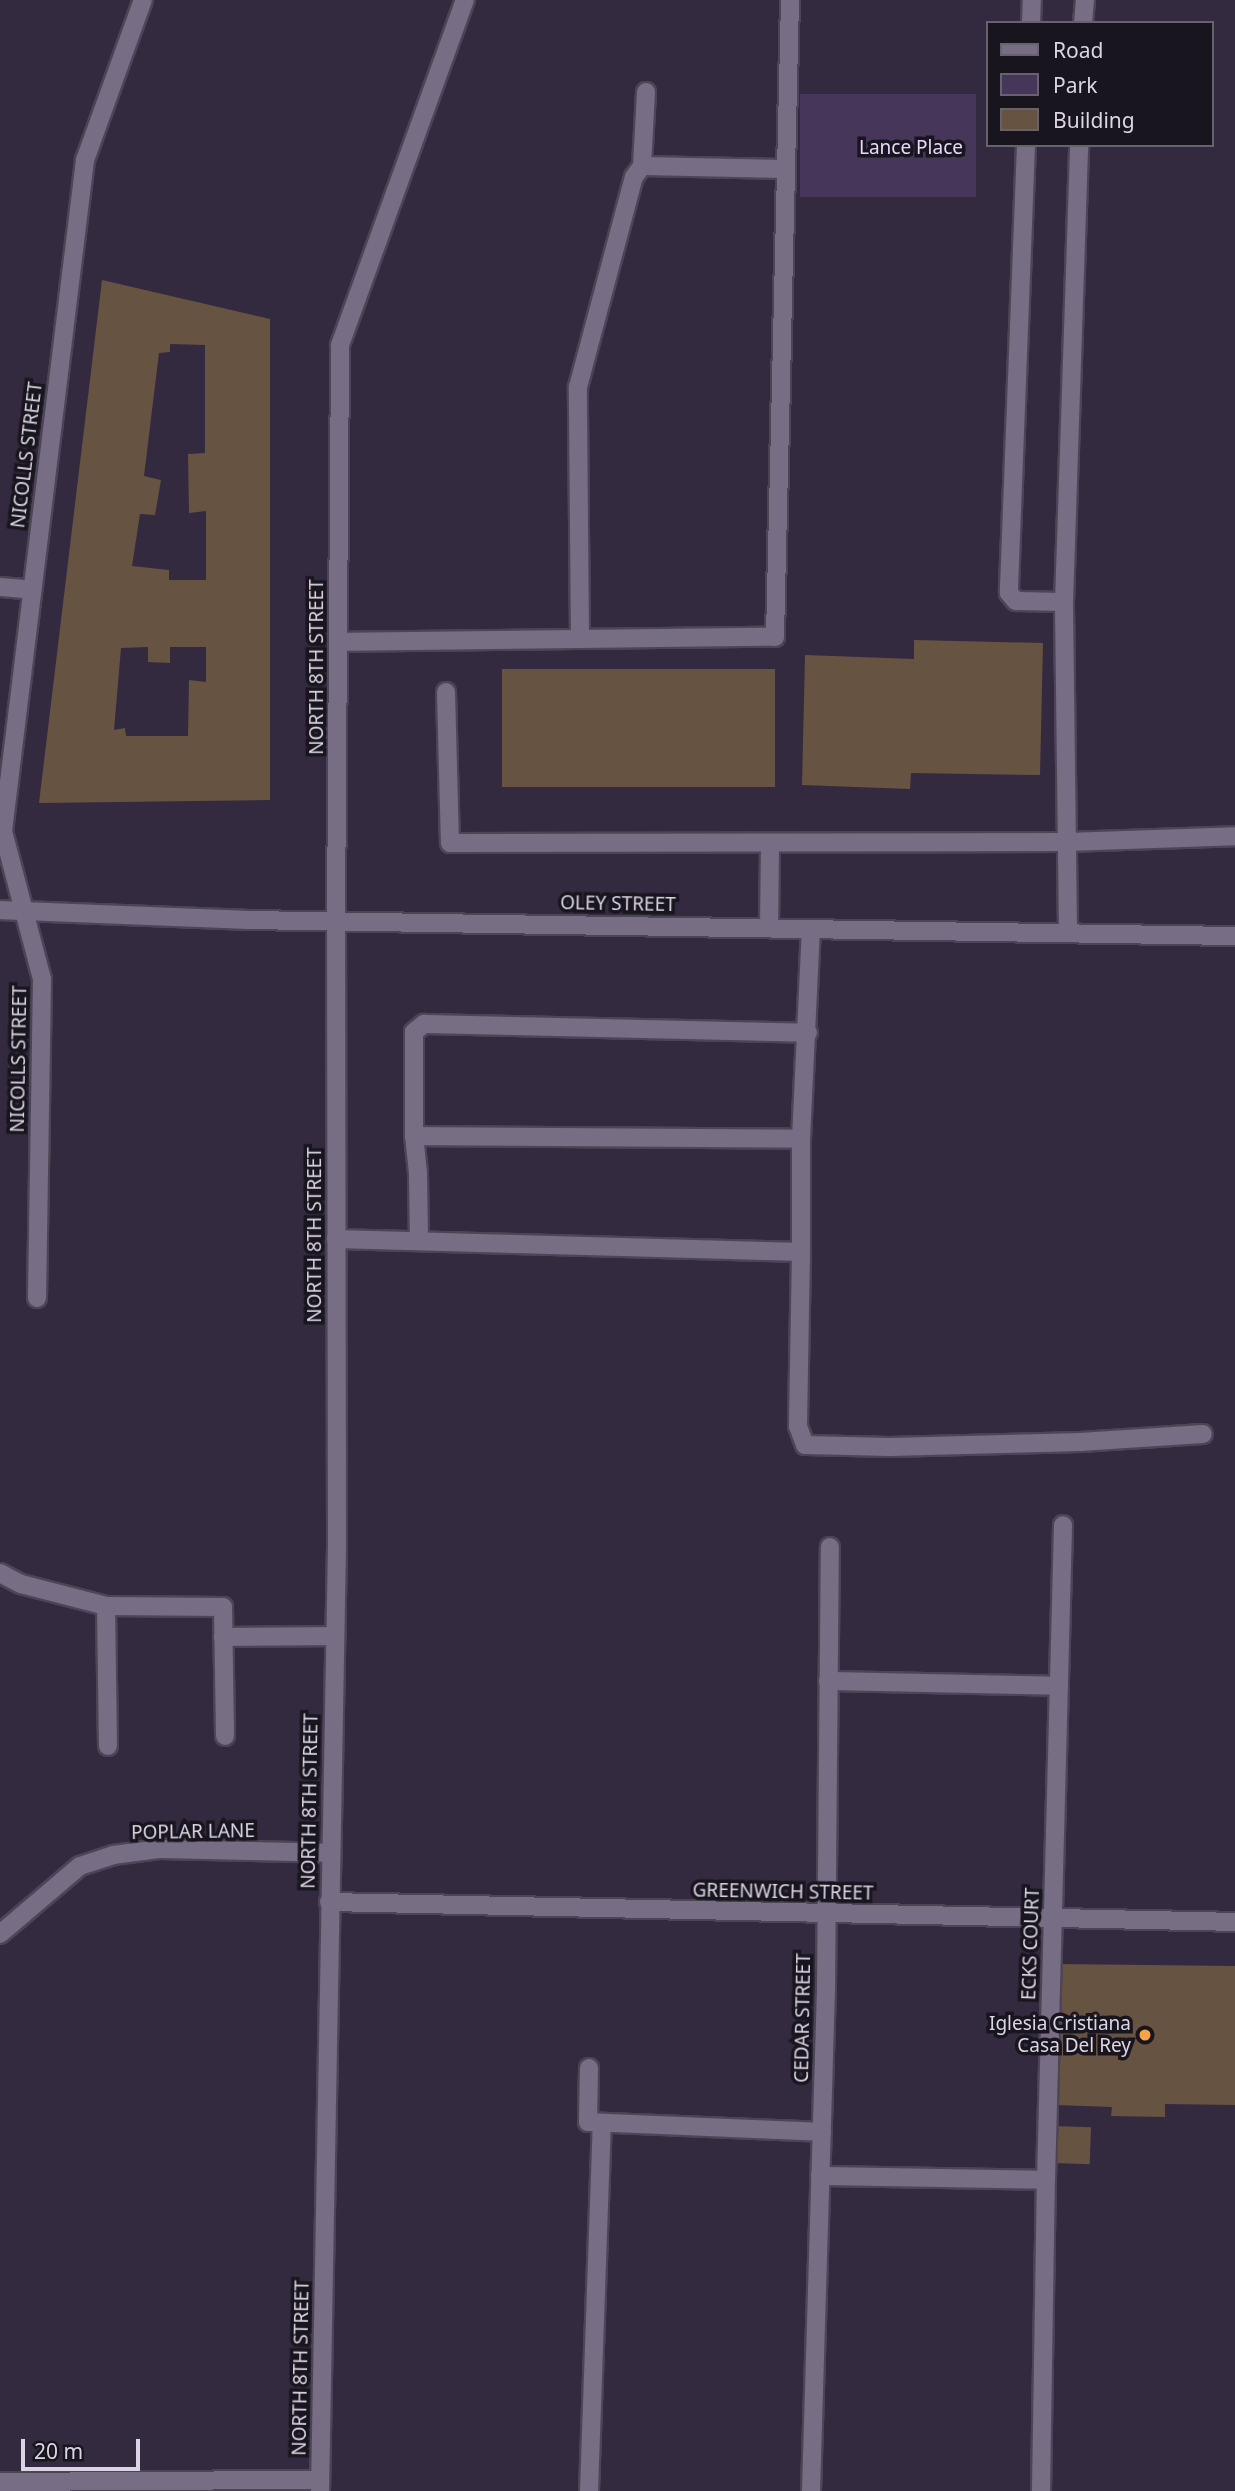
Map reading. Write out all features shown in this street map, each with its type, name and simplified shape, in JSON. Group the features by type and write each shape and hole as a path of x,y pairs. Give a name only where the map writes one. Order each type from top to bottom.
{"street":[{"name":"NICOLLS STREET","path":"37,1298 42,979 3,831 85,160 143,0"},
{"name":"NORTH 8TH STREET","path":"320,2485 335,1636 340,345 465,0"},
{"path":"338,642 775,637 790,0"},
{"path":"1031,21 1032,0"},
{"path":"1083,21 1085,0"},
{"path":"580,639 578,387 634,177 642,166 646,92"},
{"path":"1026,147 1009,593 1016,601 1064,602"},
{"path":"1068,933 1064,602 1079,147"},
{"path":"642,166 785,169"},
{"path":"0,587 32,590"},
{"path":"446,692 450,843 770,845 1068,842 1235,836"},
{"path":"769,928 770,845"},
{"name":"OLEY STREET","path":"0,910 336,921 1235,936"},
{"path":"811,929 801,1139 798,1426 806,1445 890,1447 1080,1442 1203,1434"},
{"path":"419,1240 418,1173 414,1136 414,1032 424,1024 808,1033"},
{"path":"414,1136 801,1139"},
{"path":"336,1239 801,1252"},
{"name":"ECKS COURT","path":"1041,2491 1063,1525"},
{"name":"CEDAR STREET","path":"811,2491 822,2132 830,1547"},
{"path":"0,1573 21,1584 106,1606 223,1607 225,1736"},
{"path":"106,1606 108,1746"},
{"path":"223,1637 335,1636"},
{"path":"828,1681 1059,1686"},
{"name":"POPLAR LANE","path":"0,1934 80,1866 113,1855 159,1849 330,1853"},
{"name":"GREENWICH STREET","path":"329,1902 1235,1922"},
{"path":"589,2068 588,2122 602,2125 822,2132"},
{"path":"589,2491 602,2125"},
{"path":"820,2176 1046,2180"},
{"path":"0,2482 320,2485"}],"green space":[{"name":"Lance Place","path":"800,94 976,94 976,197 800,197"}],"building":[{"path":"102,280 270,319 270,800 39,803","holes":["170,344 205,345 205,453 188,454 189,513 206,511 206,580 169,580 169,570 132,566 140,514 155,515 161,480 144,476 159,353 170,352","148,647 148,662 170,663 170,647 206,647 206,682 189,680 188,736 126,736 125,728 114,730 121,648"]},
{"path":"914,640 1043,643 1040,775 911,773 910,789 802,785 805,655 914,659"},
{"path":"502,669 775,669 775,787 502,787"},
{"name":"Iglesia Cristiana Casa Del Rey","path":"1057,1964 1235,1966 1235,2105 1165,2104 1165,2117 1111,2116 1112,2107 1055,2105"},
{"path":"1054,2126 1091,2127 1090,2164 1053,2163"}],"place":[{"name":"Iglesia Cristiana Casa Del Rey","path":"1145,2035"}]}
